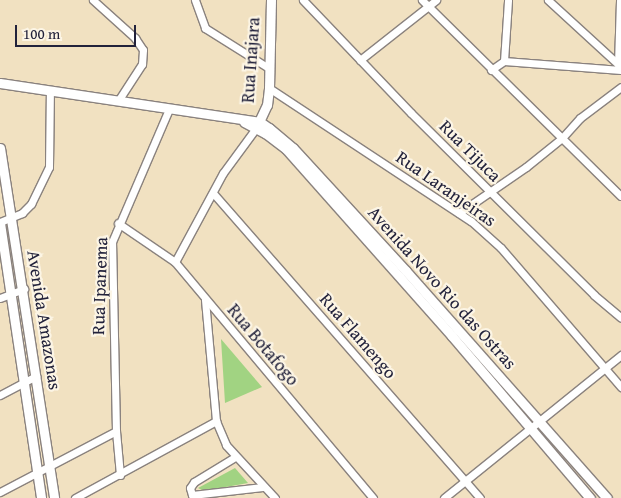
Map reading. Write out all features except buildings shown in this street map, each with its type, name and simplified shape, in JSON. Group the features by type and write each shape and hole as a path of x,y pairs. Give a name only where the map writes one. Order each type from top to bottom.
{"street":[{"path":"92,0 140,44 144,57 142,64 118,102"},
{"path":"195,0 205,28 268,67"},
{"name":"Rua Inajara","path":"258,125 269,88 271,0"},
{"name":"Rua Tijuca","path":"303,0 491,192 621,318"},
{"path":"422,0 621,196"},
{"path":"360,60 436,0"},
{"path":"504,61 508,0"},
{"path":"548,0 620,67"},
{"path":"620,0 620,67"},
{"path":"492,70 504,61 620,67"},
{"name":"Avenida Novo Rio das Ostras","path":"0,83 240,120 258,125 294,148 607,498"},
{"path":"459,213 491,192 562,138 580,118 621,87"},
{"name":"Rua Laranjeiras","path":"269,88 459,213 501,248 621,387"},
{"path":"0,223 12,218 31,204 49,167 50,90"},
{"name":"Rua Ipanema","path":"120,474 116,431 111,282 112,242 118,223 169,109"},
{"path":"175,262 237,151 258,125"},
{"name":"Avenida Novo Rio das Ostras","path":"258,125 286,149 452,336 529,429 590,498"},
{"name":"Avenida Amazonas","path":"0,150 24,289 54,498"},
{"name":"Rua Flamengo","path":"213,193 480,498"},
{"name":"Avenida Amazonas","path":"0,223 26,382 41,498"},
{"name":"Rua Botafogo","path":"118,223 175,262 373,498"},
{"path":"0,298 24,289"},
{"path":"205,300 216,422 226,445 235,457 275,498"},
{"path":"444,498 621,355"},
{"path":"0,395 36,376"},
{"path":"75,498 216,422"},
{"path":"0,492 50,463 116,431"},
{"path":"235,457 194,482 190,488 192,495 263,487"}],"green space":[{"path":"221,339 262,387 225,403"},
{"path":"235,468 248,483 204,491 198,488"}]}
